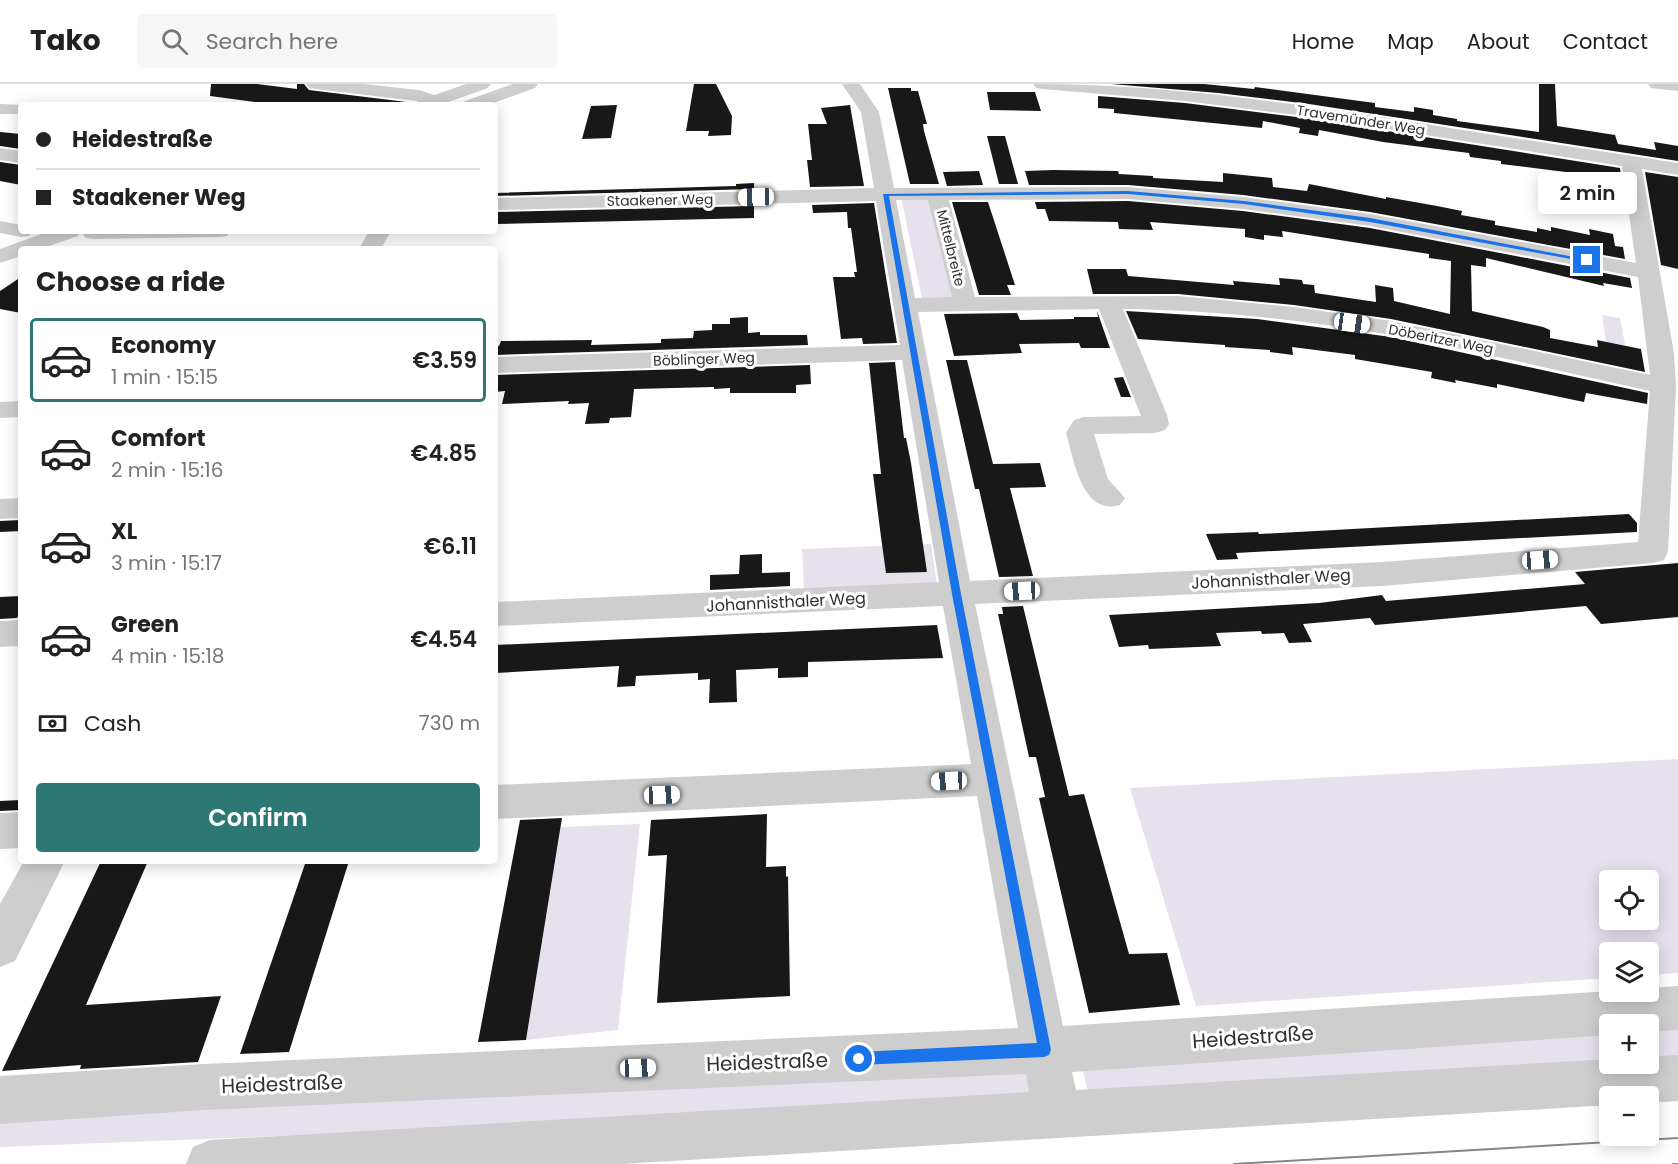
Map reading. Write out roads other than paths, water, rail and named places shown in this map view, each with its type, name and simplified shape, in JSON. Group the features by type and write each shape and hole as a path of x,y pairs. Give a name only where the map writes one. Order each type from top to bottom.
{"street":[{"path":"315,84 419,95 428,102"},
{"path":"435,102 482,84"},
{"path":"479,102 529,84"},
{"path":"850,84 870,112 957,594 1057,1114"},
{"name":"Travemünder Weg","path":"1042,84 1131,90 1272,107 1678,169"},
{"path":"1657,84 1678,86"},
{"path":"0,109 18,109"},
{"path":"0,154 18,157"},
{"name":"Johannisthaler Weg","path":"498,614 1382,573 1653,552 1663,386 1661,353 1631,161"},
{"name":"Staakener Weg","path":"498,204 886,194 1128,193 1244,202 1454,235 1647,272"},
{"name":"Mittelbreite","path":"937,194 965,303"},
{"path":"0,227 18,230"},
{"path":"34,234 47,239"},
{"path":"28,246 61,234"},
{"path":"88,238 119,234"},
{"path":"0,256 18,249"},
{"path":"1108,302 1154,415 1155,424 1084,426 1080,433 1095,483 1110,498"},
{"name":"Döberitzer Weg","path":"904,304 1108,302 1202,305 1294,314 1380,327 1663,386"},
{"name":"Böblinger Weg","path":"498,365 913,352"},
{"path":"0,410 18,409"},
{"path":"0,509 18,508"},
{"path":"0,634 18,633"},
{"path":"498,802 992,779"},
{"path":"0,831 18,830"},
{"path":"0,946 43,864"},
{"name":"Heidestraße","path":"0,1100 204,1087 1044,1050 1678,1008"},
{"path":"210,1164 1678,1078"}],"tram line":[{"path":"1234,1164 1678,1138"},
{"path":"1673,1164 1678,1164"}]}
